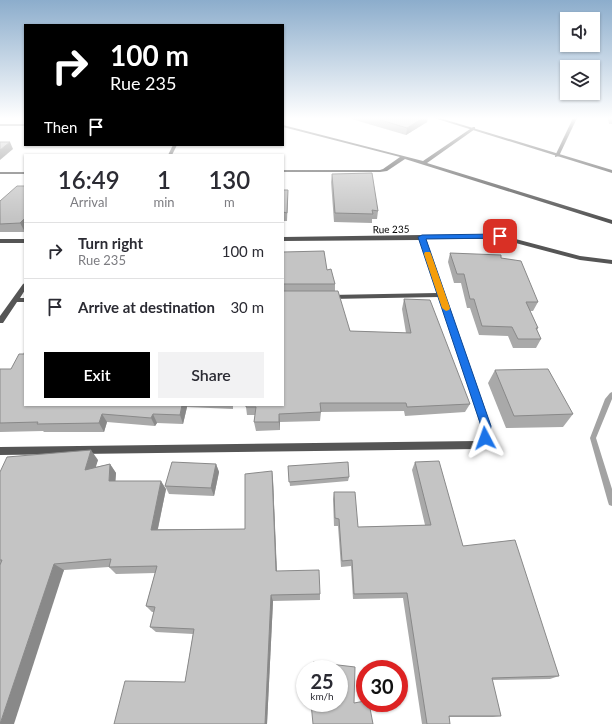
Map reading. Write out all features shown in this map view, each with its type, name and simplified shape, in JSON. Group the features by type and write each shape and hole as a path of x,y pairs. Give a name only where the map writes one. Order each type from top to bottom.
{"street":[{"path":"384,152 612,222"},
{"path":"424,163 440,152"},
{"path":"545,152 612,172"},
{"path":"557,156 559,152"},
{"path":"284,171 380,171 385,170 404,157"},
{"path":"0,173 24,172"},
{"name":"Rue 235","path":"284,239 500,236 580,258 612,262"},
{"path":"0,451 479,445 485,438 486,426 422,237"},
{"path":"0,241 24,241"},
{"path":"0,321 24,286"},
{"path":"323,297 442,296"},
{"path":"15,300 24,300"}],"building":[{"path":"372,173 378,211 372,210 373,214 335,213 332,174"},
{"path":"17,186 24,186 24,219 20,223 0,224 0,201"},
{"path":"284,190 288,190 287,213 284,212"},
{"path":"324,251 327,270 331,269 335,284 284,284 284,252"},
{"path":"450,253 501,255 501,258 521,261 538,302 526,302 538,328 536,328 541,339 518,339 512,327 482,326 474,299 470,299 464,274 457,274"},
{"path":"284,291 338,291 350,331 411,333 404,299 430,300 470,404 407,407 406,403 320,403 321,412 279,414 279,422 254,422 256,407 246,407 284,406"},
{"path":"19,354 24,354 24,406 182,406 180,415 153,414 151,418 102,414 99,423 0,423 0,369 11,369"},
{"path":"548,369 573,414 514,416 495,370"},
{"path":"91,450 85,470 110,464 109,481 161,481 151,530 245,529 245,474 272,471 276,571 319,570 320,594 271,595 265,724 114,724 125,681 185,682 194,629 150,627 155,607 146,606 157,566 109,567 111,559 54,564 0,724 0,565 2,560 0,560 0,472 7,457"},
{"path":"439,461 463,546 515,540 559,676 492,678 501,716 449,716 450,724 427,724 407,593 354,594 352,560 342,561 339,519 335,518 334,492 355,492 358,527 431,525 415,462"},
{"path":"172,462 216,464 211,488 165,486"},
{"path":"348,462 349,477 289,482 288,466"},
{"path":"348,666 355,667 354,703 356,703 356,712 371,712 373,724 313,724 312,712 348,712"}],"waterway":[{"path":"612,395 608,399 593,438 612,502"}],"slow traffic":[{"path":"427,254 446,308"}],"route":[{"path":"485,438 486,426 422,237 500,236"}]}
